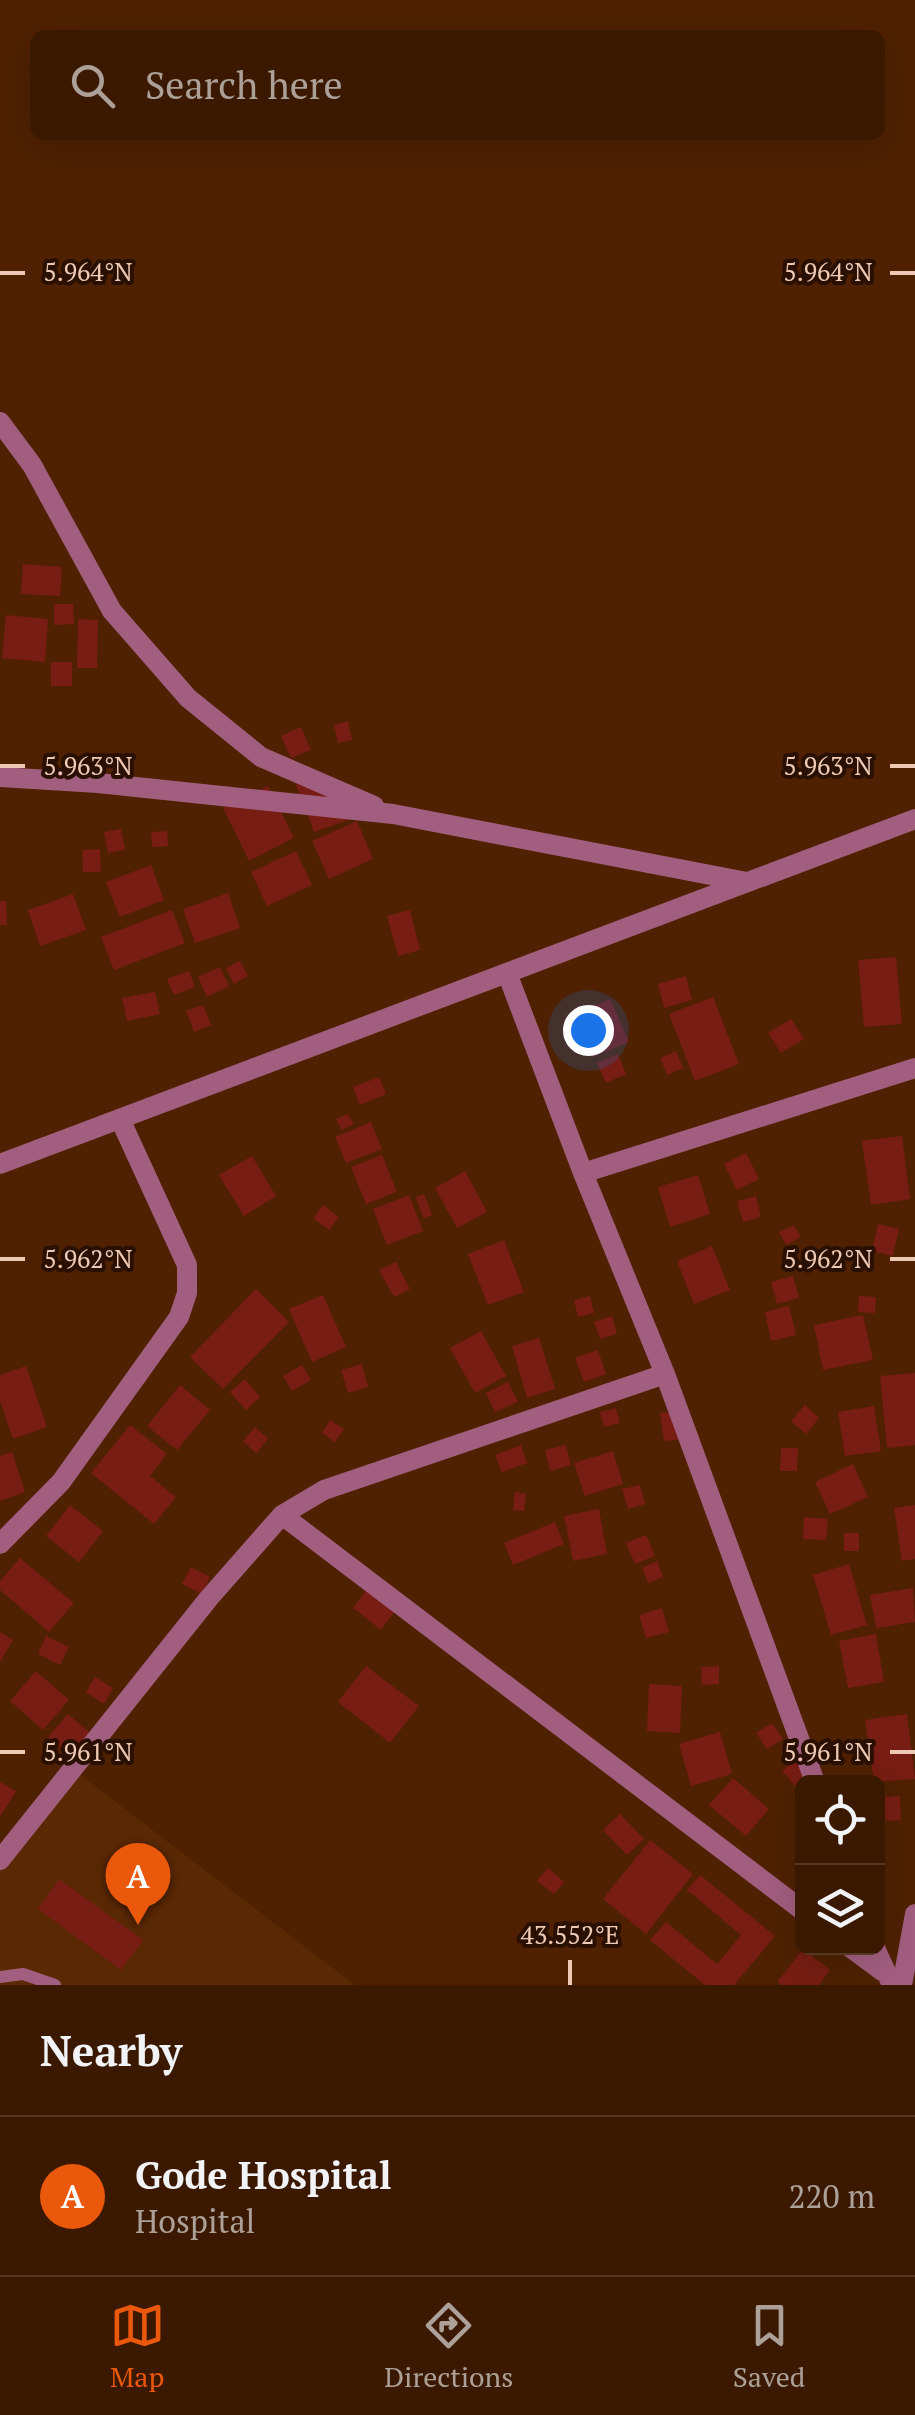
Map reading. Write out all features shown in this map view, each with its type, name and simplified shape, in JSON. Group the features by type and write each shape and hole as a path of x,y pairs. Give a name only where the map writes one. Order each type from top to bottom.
{"street":[{"path":"0,422 32,466 112,612 188,698 261,758 393,814"},
{"path":"0,777 98,782 393,814 747,882"},
{"path":"0,1164 915,819"},
{"path":"507,973 665,1374 812,1775"},
{"path":"583,1173 915,1068"},
{"path":"0,1544 61,1482 179,1317 187,1293 187,1266 120,1119"},
{"path":"0,1860 210,1598 282,1515 324,1490 665,1374"},
{"path":"282,1515 795,1905"},
{"path":"902,1985 915,1914"},
{"path":"859,1955 888,1979"},
{"path":"878,1955 888,1979"}],"lane":[{"path":"0,1977 23,1974 55,1985"}],"shaded area":[{"path":"73,1769 355,1985 0,1985 0,1864"}],"building":[{"path":"23,564 62,567 60,596 21,594"},
{"path":"54,604 73,604 74,624 54,625"},
{"path":"6,615 48,619 45,662 2,658"},
{"path":"78,619 98,620 97,668 77,668"},
{"path":"51,662 72,662 72,686 51,686"},
{"path":"348,721 352,740 338,743 334,725"},
{"path":"301,727 311,750 291,758 281,736"},
{"path":"322,775 356,817 314,832 296,785"},
{"path":"268,786 294,838 249,861 223,808"},
{"path":"357,821 373,859 329,879 312,841"},
{"path":"121,829 125,850 108,853 104,832"},
{"path":"167,831 168,846 152,847 151,832"},
{"path":"100,849 101,872 83,872 82,850"},
{"path":"296,851 312,885 267,906 251,872"},
{"path":"151,865 164,900 120,917 106,882"},
{"path":"228,893 240,928 195,943 183,909"},
{"path":"73,894 86,930 40,946 28,910"},
{"path":"0,901 6,901 7,925 0,925"},
{"path":"172,910 185,943 114,970 101,937"},
{"path":"410,910 420,950 398,956 387,916"},
{"path":"896,957 902,1024 864,1027 858,960"},
{"path":"240,961 248,976 234,984 226,968"},
{"path":"220,967 229,986 207,997 198,977"},
{"path":"189,971 195,987 174,995 167,979"},
{"path":"686,976 692,1000 664,1008 658,984"},
{"path":"155,992 160,1014 127,1021 122,998"},
{"path":"713,997 739,1064 695,1081 669,1014"},
{"path":"610,999 629,1042 592,1057 574,1015"},
{"path":"203,1005 211,1025 194,1032 186,1011"},
{"path":"791,1019 804,1039 781,1053 768,1033"},
{"path":"676,1051 683,1068 667,1075 660,1058"},
{"path":"618,1054 626,1074 606,1083 597,1063"},
{"path":"379,1077 386,1094 360,1105 353,1087"},
{"path":"348,1114 354,1124 342,1130 336,1119"},
{"path":"371,1122 382,1149 346,1163 335,1137"},
{"path":"902,1136 910,1199 871,1205 862,1141"},
{"path":"746,1153 759,1179 737,1190 724,1164"},
{"path":"382,1155 397,1192 366,1204 351,1167"},
{"path":"252,1156 276,1196 244,1216 219,1175"},
{"path":"465,1171 487,1212 457,1228 435,1188"},
{"path":"698,1175 710,1214 670,1227 658,1187"},
{"path":"424,1194 432,1215 423,1218 416,1197"},
{"path":"409,1195 423,1231 387,1245 373,1209"},
{"path":"756,1196 761,1217 743,1222 737,1201"},
{"path":"323,1205 339,1217 329,1230 313,1218"},
{"path":"878,1224 899,1229 893,1256 872,1251"},
{"path":"794,1225 801,1237 786,1245 779,1232"},
{"path":"504,1240 524,1292 488,1305 468,1254"},
{"path":"712,1246 730,1290 694,1304 677,1261"},
{"path":"396,1262 410,1289 394,1297 379,1270"},
{"path":"793,1276 799,1298 777,1304 771,1282"},
{"path":"256,1289 289,1322 223,1389 190,1357"},
{"path":"323,1295 346,1347 312,1362 289,1309"},
{"path":"590,1296 594,1313 578,1317 574,1300"},
{"path":"859,1296 876,1297 875,1313 858,1312"},
{"path":"789,1306 796,1335 771,1341 765,1312"},
{"path":"863,1315 873,1360 823,1370 814,1325"},
{"path":"612,1316 617,1334 600,1339 594,1322"},
{"path":"481,1331 506,1376 475,1393 450,1348"},
{"path":"539,1338 555,1389 527,1398 512,1346"},
{"path":"598,1350 606,1374 584,1382 575,1358"},
{"path":"362,1364 368,1387 348,1393 341,1370"},
{"path":"302,1365 311,1380 292,1391 283,1376"},
{"path":"26,1366 47,1427 13,1439 0,1401 0,1375"},
{"path":"915,1373 915,1445 887,1448 880,1376"},
{"path":"245,1379 260,1397 246,1410 230,1392"},
{"path":"508,1382 518,1402 495,1412 486,1393"},
{"path":"180,1385 210,1410 177,1450 147,1426"},
{"path":"805,1405 819,1418 806,1434 791,1421"},
{"path":"874,1406 881,1451 845,1456 838,1412"},
{"path":"616,1408 620,1423 604,1427 600,1412"},
{"path":"679,1411 683,1439 664,1441 660,1413"},
{"path":"330,1420 344,1429 335,1442 322,1433"},
{"path":"130,1425 167,1454 150,1476 176,1497 154,1524 91,1473"},
{"path":"255,1427 268,1439 256,1453 243,1441"},
{"path":"521,1445 527,1463 502,1472 495,1455"},
{"path":"566,1445 571,1465 550,1471 545,1450"},
{"path":"781,1448 798,1448 797,1471 780,1471"},
{"path":"613,1451 623,1484 585,1496 574,1463"},
{"path":"12,1452 25,1492 0,1501 0,1456"},
{"path":"853,1464 868,1497 830,1514 815,1482"},
{"path":"640,1485 645,1504 628,1509 622,1489"},
{"path":"515,1492 526,1494 524,1511 513,1510"},
{"path":"70,1505 103,1531 79,1562 46,1536"},
{"path":"915,1505 915,1559 902,1561 894,1508"},
{"path":"599,1509 607,1554 573,1561 564,1516"},
{"path":"804,1517 828,1519 826,1540 803,1539"},
{"path":"555,1522 564,1544 513,1565 504,1543"},
{"path":"844,1533 859,1533 859,1551 844,1551"},
{"path":"646,1535 655,1556 635,1564 626,1543"},
{"path":"20,1558 74,1603 49,1632 0,1590 0,1581"},
{"path":"657,1561 663,1577 648,1583 642,1568"},
{"path":"849,1564 867,1625 831,1635 813,1575"},
{"path":"191,1567 210,1577 202,1594 182,1584"},
{"path":"913,1588 915,1622 876,1628 870,1595"},
{"path":"366,1590 395,1611 381,1630 353,1608"},
{"path":"662,1608 669,1632 646,1638 639,1615"},
{"path":"0,1632 13,1640 0,1662"},
{"path":"876,1634 884,1682 848,1688 839,1641"},
{"path":"46,1636 69,1647 60,1665 38,1654"},
{"path":"366,1666 419,1706 390,1743 338,1702"},
{"path":"719,1666 719,1684 702,1685 701,1667"},
{"path":"36,1671 69,1700 43,1730 10,1701"},
{"path":"95,1677 113,1688 104,1704 86,1692"},
{"path":"649,1684 682,1686 680,1733 647,1731"},
{"path":"68,1714 92,1734 72,1757 48,1737"},
{"path":"907,1714 915,1779 885,1781 885,1775 873,1775 865,1720"},
{"path":"772,1723 783,1739 767,1749 756,1733"},
{"path":"720,1732 732,1774 691,1786 679,1744"},
{"path":"796,1759 809,1774 795,1775 795,1786 782,1771"},
{"path":"733,1778 769,1809 746,1836 709,1805"},
{"path":"0,1782 16,1791 0,1817"},
{"path":"900,1796 901,1820 885,1821 885,1797"},
{"path":"620,1814 644,1839 627,1855 603,1830"},
{"path":"650,1840 693,1874 646,1934 603,1899"},
{"path":"548,1868 564,1882 554,1894 537,1881"},
{"path":"700,1875 775,1936 734,1985 705,1985 650,1940 666,1922 717,1964 741,1935 687,1890"},
{"path":"59,1879 143,1940 121,1970 38,1909"},
{"path":"798,1955 811,1955 830,1970 819,1985 777,1982"}],"place":[{"name":"Gode Hospital","path":"138,1925"}]}
